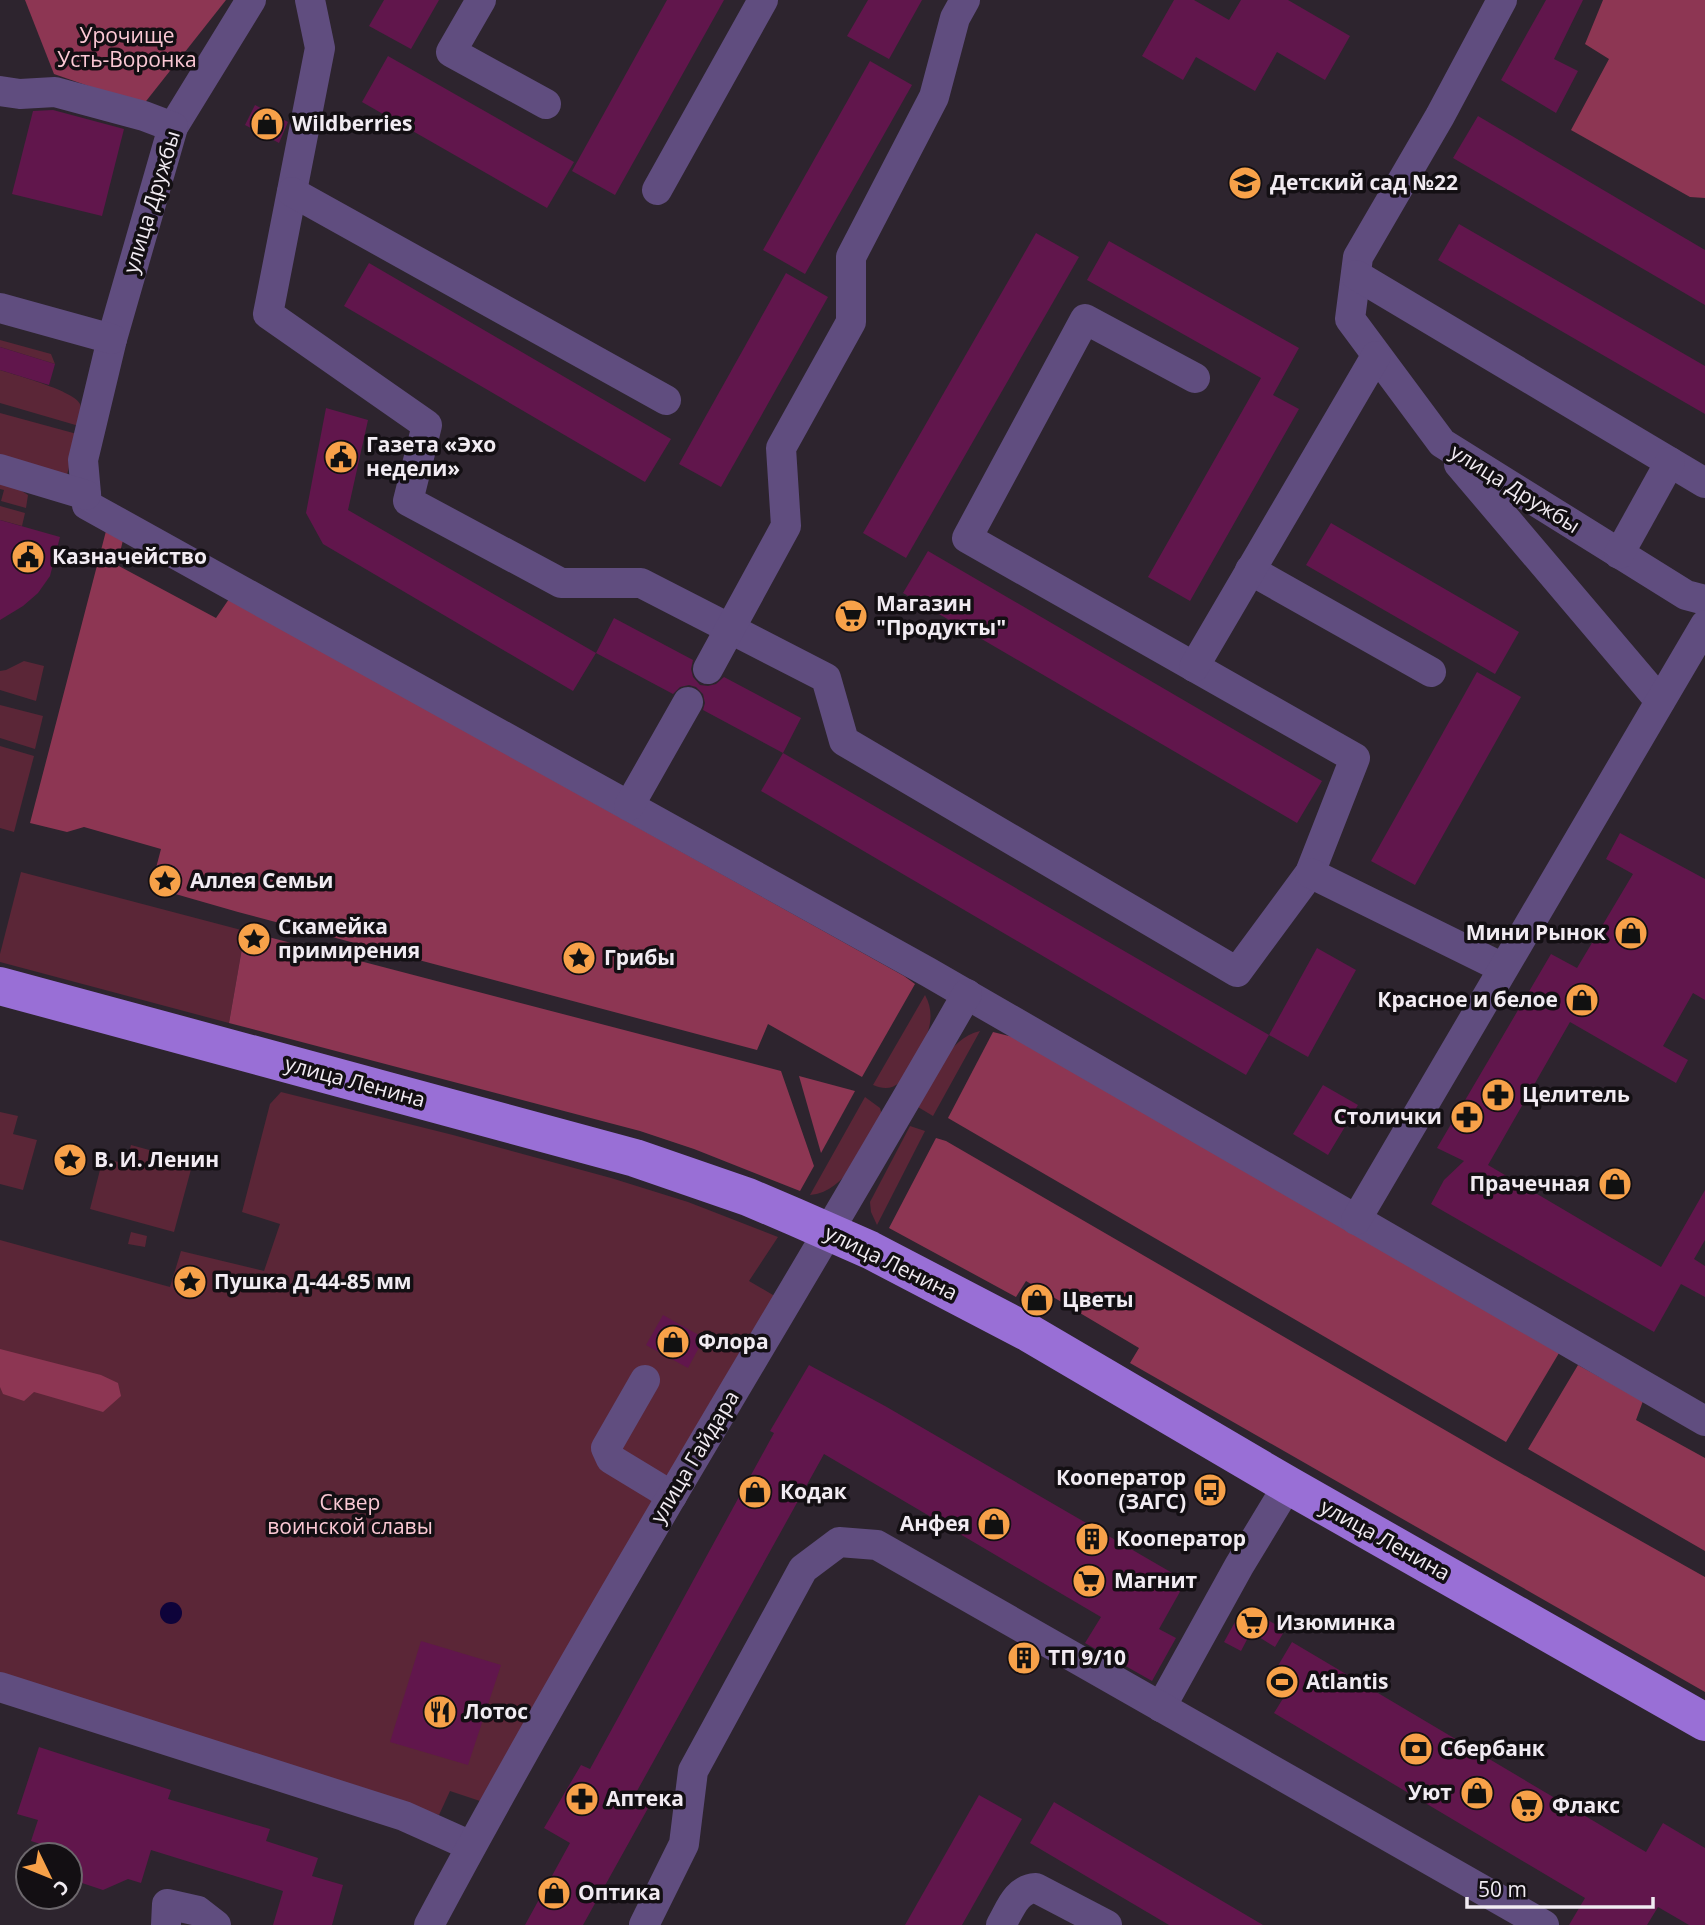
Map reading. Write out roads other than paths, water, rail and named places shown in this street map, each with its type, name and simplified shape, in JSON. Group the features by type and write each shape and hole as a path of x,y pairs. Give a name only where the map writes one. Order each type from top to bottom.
{"main road":[{"name":"улица Ленина","path":"0,986 635,1158 748,1197 830,1232 1029,1333 1288,1485 1705,1722"}],"street":[{"name":"улица Дружбы","path":"86,495 83,460 112,338 173,127 251,0"},
{"path":"310,0 320,48 268,314 428,425 408,502 561,583 641,583 826,678 844,740 1237,972 1310,873 1355,758 967,538 1085,319 1195,378"},
{"path":"481,0 452,52 546,104"},
{"path":"657,190 763,0"},
{"path":"708,668 786,526 782,448 851,322 851,257 934,97 955,18 965,0"},
{"name":"улица Дружбы","path":"1502,0 1440,116 1358,257 1350,319 1442,443 1686,595 1705,600"},
{"path":"0,91 20,94 55,92 144,116 173,127"},
{"path":"292,192 666,400"},
{"path":"1356,275 1705,483"},
{"path":"0,308 112,338"},
{"path":"1194,667 1376,356"},
{"path":"1442,443 1660,701"},
{"path":"1619,554 1670,462"},
{"path":"0,469 86,495 87,505 967,994 1705,1421"},
{"path":"1250,570 1431,672"},
{"path":"1356,1220 1705,625"},
{"path":"629,806 688,702"},
{"path":"1310,873 1503,968"},
{"name":"улица Гайдара","path":"429,1925 556,1693 830,1232 967,994"},
{"path":"645,1380 606,1448 611,1459 672,1496"},
{"path":"1161,1707 1239,1566 1288,1485"},
{"path":"643,1925 684,1844 693,1771 803,1569 839,1542 877,1545 1544,1925"},
{"path":"0,1687 404,1816 471,1846"},
{"path":"1001,1925 1019,1894 1027,1888 1036,1888 1107,1925"},
{"path":"166,1925 167,1904 198,1911 216,1925"}],"place":[{"name":"Wildberries","path":"267,124"},
{"name":"Детский сад №22","path":"1245,183"},
{"name":"Газета «Эхо недели»","path":"341,457"},
{"name":"Казначейство","path":"28,557"},
{"name":"Магазин \"Продукты\"","path":"851,616"},
{"name":"Аллея Семьи","path":"165,881"},
{"name":"Мини Рынок","path":"1631,933"},
{"name":"Скамейка примирения","path":"254,939"},
{"name":"Грибы","path":"579,958"},
{"name":"Красное и белое","path":"1582,1000"},
{"name":"Целитель","path":"1498,1095"},
{"name":"Столички","path":"1467,1117"},
{"name":"В. И. Ленин","path":"70,1160"},
{"name":"Прачечная","path":"1615,1184"},
{"name":"Пушка Д-44-85 мм","path":"190,1282"},
{"name":"Цветы","path":"1037,1300"},
{"name":"Флора","path":"673,1342"},
{"name":"Кооператор (ЗАГС)","path":"1210,1490"},
{"name":"Кодак","path":"755,1492"},
{"name":"Анфея","path":"994,1524"},
{"name":"Кооператор","path":"1092,1539"},
{"name":"Магнит","path":"1089,1581"},
{"name":"Изюминка","path":"1252,1623"},
{"name":"ТП 9/10","path":"1024,1658"},
{"name":"Atlantis","path":"1282,1682"},
{"name":"Лотос","path":"440,1712"},
{"name":"Сбербанк","path":"1416,1749"},
{"name":"Уют","path":"1477,1793"},
{"name":"Аптека","path":"582,1799"},
{"name":"Флакс","path":"1527,1806"},
{"name":"Оптика","path":"554,1893"}],"park label":[{"name":"Урочище Усть-Воронка","path":"127,48"},
{"name":"Сквер воинской славы","path":"350,1515"}]}
